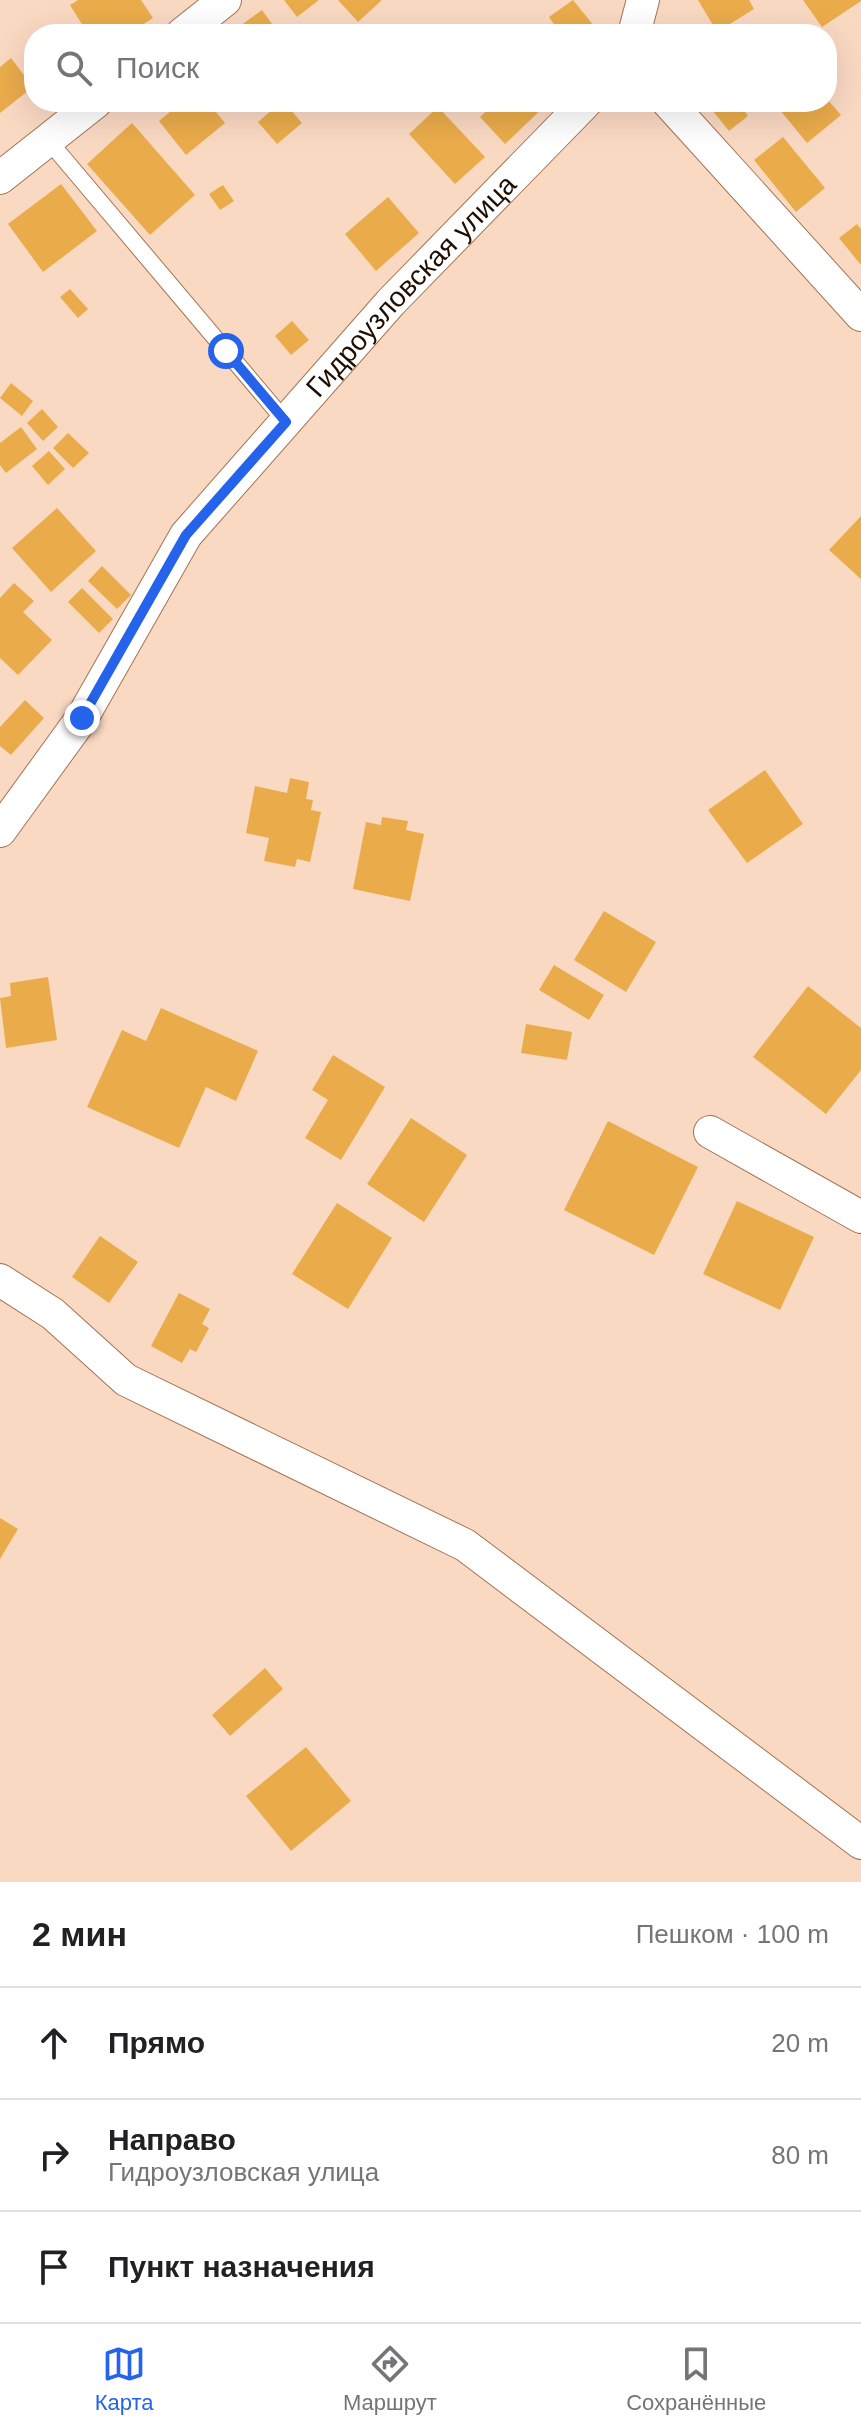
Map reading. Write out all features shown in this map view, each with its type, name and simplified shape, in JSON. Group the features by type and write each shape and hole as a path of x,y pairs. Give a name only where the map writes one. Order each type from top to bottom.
{"street":[{"path":"195,24 225,0"},
{"path":"637,24 643,0"},
{"path":"0,178 83,112"},
{"name":"Гидроузловская улица","path":"0,831 82,718 186,535 391,302 576,112"},
{"path":"677,112 860,310"},
{"path":"710,1132 861,1217"},
{"path":"0,1280 53,1314 126,1380 465,1545 861,1843"}],"lane":[{"path":"48,140 286,422"}],"building":[{"path":"78,0 141,0 153,18 144,24 82,24 70,5"},
{"path":"284,0 319,0 297,17"},
{"path":"338,0 382,0 358,22"},
{"path":"573,0 592,24 554,24 549,17"},
{"path":"698,0 749,0 754,9 730,24 712,24"},
{"path":"803,0 861,0 826,24 820,24"},
{"path":"262,10 272,24 243,24"},
{"path":"11,58 24,75 24,94 0,113 0,67"},
{"path":"837,110 841,115 807,143 782,112"},
{"path":"170,112 216,112 225,123 186,155 159,121"},
{"path":"270,112 293,112 302,123 277,144 258,122"},
{"path":"433,112 443,112 485,157 455,184 409,134"},
{"path":"485,112 539,112 505,144 480,117"},
{"path":"714,112 745,112 748,116 729,131"},
{"path":"132,123 195,195 150,235 87,164"},
{"path":"783,137 825,188 796,212 754,160"},
{"path":"61,184 97,231 43,272 8,224"},
{"path":"223,185 234,201 220,210 209,194"},
{"path":"388,197 419,233 376,271 345,234"},
{"path":"857,224 861,229 861,265 839,238"},
{"path":"70,289 88,309 78,318 60,297"},
{"path":"292,321 309,340 291,355 275,336"},
{"path":"11,383 33,401 22,416 0,398"},
{"path":"42,409 58,427 43,441 27,423"},
{"path":"21,427 37,449 6,473 0,465 0,443"},
{"path":"68,433 89,453 73,468 53,448"},
{"path":"49,451 65,469 48,485 32,466"},
{"path":"57,508 96,551 51,592 12,548"},
{"path":"861,516 861,579 829,550"},
{"path":"102,566 131,595 117,609 88,581"},
{"path":"14,583 34,601 23,612 52,640 18,675 0,658 0,598"},
{"path":"82,588 113,619 99,633 68,602"},
{"path":"25,700 44,718 11,755 0,746 0,727"},
{"path":"765,770 803,824 747,863 708,810"},
{"path":"290,778 309,782 306,799 313,800 311,810 321,812 310,862 297,859 295,867 264,861 269,838 246,833 255,786 287,793"},
{"path":"382,817 408,821 406,830 424,834 410,901 353,889 366,822 381,825"},
{"path":"604,911 656,942 626,992 574,960"},
{"path":"554,965 604,995 589,1020 539,990"},
{"path":"48,977 57,1040 6,1048 0,998 11,996 10,983"},
{"path":"808,986 861,1028 861,1070 826,1114 753,1057"},
{"path":"161,1008 258,1051 236,1101 206,1087 179,1148 87,1107 122,1030 146,1041"},
{"path":"526,1024 572,1032 567,1060 521,1053"},
{"path":"333,1055 385,1087 341,1160 305,1138 328,1100 312,1090"},
{"path":"411,1118 467,1155 424,1222 367,1184"},
{"path":"608,1121 698,1167 654,1255 564,1210"},
{"path":"737,1201 814,1237 780,1310 703,1274"},
{"path":"337,1203 392,1238 348,1309 292,1274"},
{"path":"100,1236 138,1262 109,1303 72,1277"},
{"path":"179,1293 210,1309 202,1324 209,1328 196,1352 190,1349 182,1363 151,1346"},
{"path":"0,1518 18,1529 0,1559"},
{"path":"265,1668 283,1689 230,1736 212,1715"},
{"path":"306,1747 351,1801 291,1851 246,1796"}],"route":[{"path":"82,718 186,535 286,422 226,351"}]}
